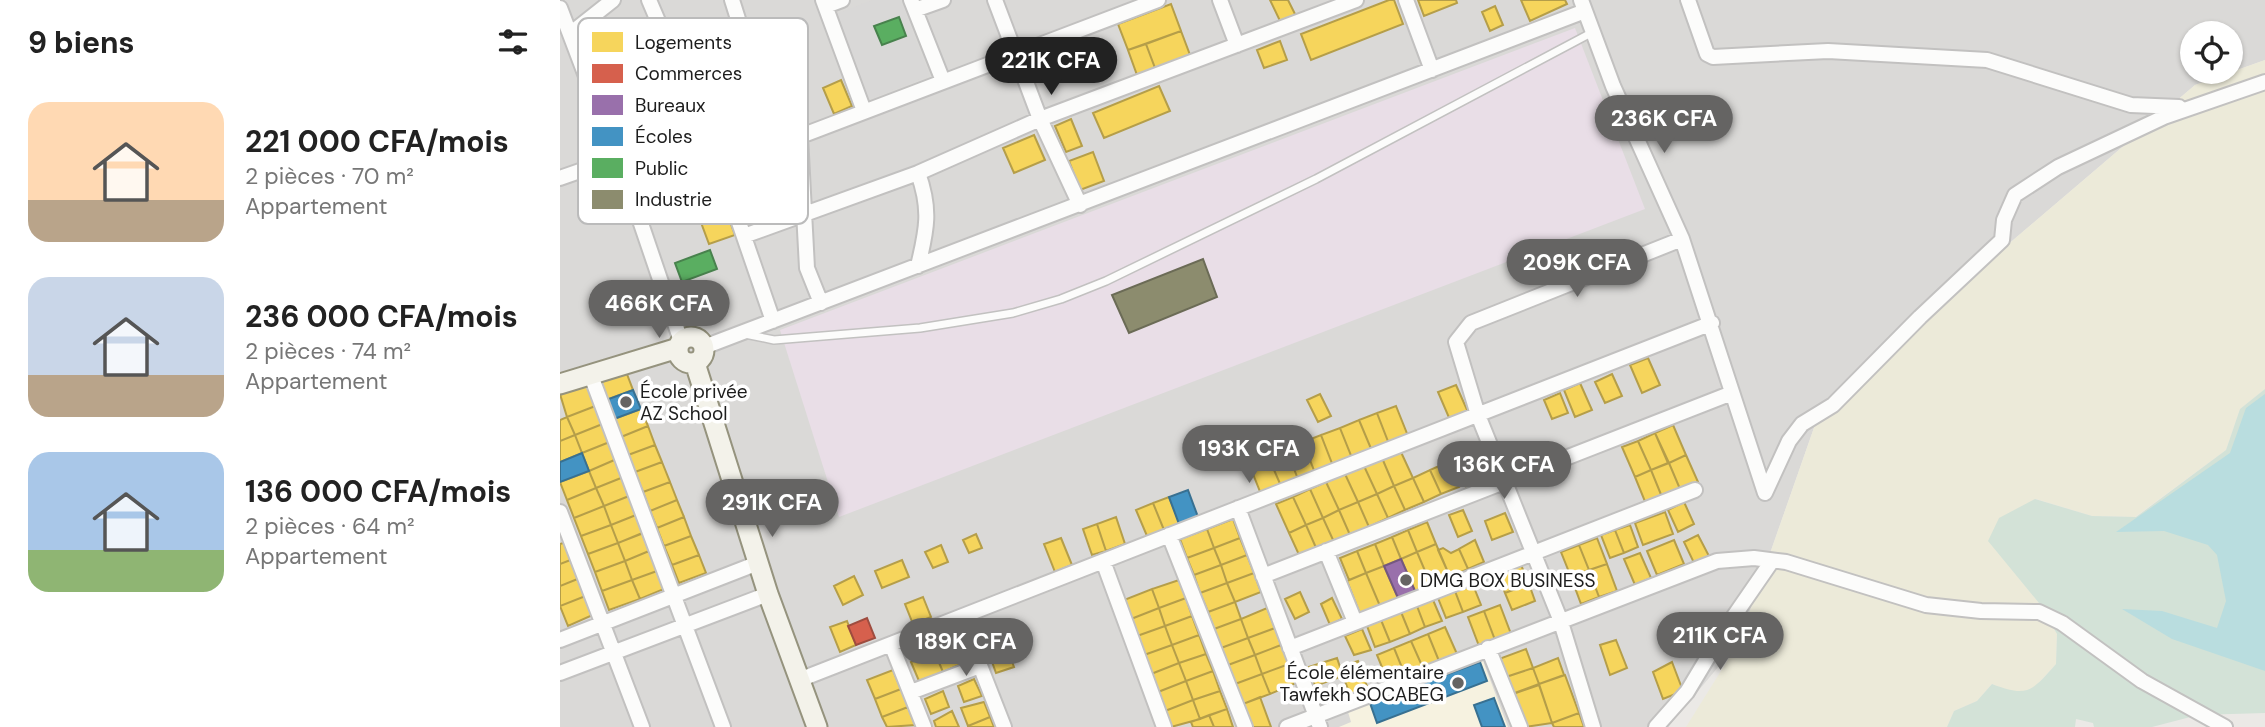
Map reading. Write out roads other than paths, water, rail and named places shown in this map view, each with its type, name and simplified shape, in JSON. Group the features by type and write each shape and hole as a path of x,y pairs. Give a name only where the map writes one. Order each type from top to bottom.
{"street":[{"path":"590,18 613,0"},
{"path":"649,0 657,18"},
{"path":"732,0 738,18"},
{"path":"842,0 824,3 864,111"},
{"path":"943,0 913,5 943,81"},
{"path":"995,0 1041,119 1080,205"},
{"path":"808,133 1157,0"},
{"path":"1220,0 1237,45"},
{"path":"808,213 918,173 1041,119 1356,0"},
{"path":"1406,0 1432,70"},
{"path":"1688,0 1707,54 1713,57 1828,51 1987,60 2131,104 2191,107"},
{"path":"641,224 682,360 699,355 773,321 1432,70 1583,6 1613,86 1682,239 1712,323 1765,493 1789,441 1802,424 1833,405 1920,317 2002,240 2004,219 2015,195 2058,167 2133,130 2265,82"},
{"path":"560,8 578,55"},
{"path":"570,34 578,28"},
{"path":"560,178 578,172"},
{"path":"918,173 925,194 928,223 918,266"},
{"path":"740,224 773,321"},
{"path":"744,236 777,224"},
{"path":"803,224 807,268 821,303"},
{"path":"1593,727 1560,619 1478,415 1456,342 1471,323 1682,239"},
{"path":"799,680 1712,323"},
{"path":"560,384 679,344"},
{"path":"699,355 758,563 817,727"},
{"path":"590,373 723,727"},
{"path":"1263,576 1732,393"},
{"path":"1290,648 1695,490"},
{"path":"1238,508 1318,721"},
{"path":"560,512 642,727"},
{"path":"1169,535 1245,727"},
{"path":"1325,551 1355,622"},
{"path":"1287,727 1318,721 1560,619 1717,561 1754,558 1786,562 1926,604 1981,611 2039,612 2062,623 2141,681 2225,727"},
{"path":"1103,561 1164,727"},
{"path":"1657,727 1687,692 1723,632 1772,561"},
{"path":"560,640 758,563"},
{"path":"560,673 768,594"},
{"path":"961,617 1004,727"},
{"path":"891,644 924,727"},
{"path":"1488,648 1520,727"},
{"path":"911,692 980,666"}],"lane":[{"path":"741,334 775,340 920,328 1013,313 1061,299 1106,281 1316,179 1593,32"}],"water":[{"path":"2265,394 2265,671 2172,639 2122,609 2162,611 2217,628 2226,601 2217,555 2208,545 2164,531 2116,532 2230,453 2246,408"}],"place":[{"name":"École privée AZ School","path":"626,402"},
{"name":"DMG BOX BUSINESS","path":"1406,580"},
{"name":"École élémentaire Tawfekh SOCABEG","path":"1458,683"}]}
